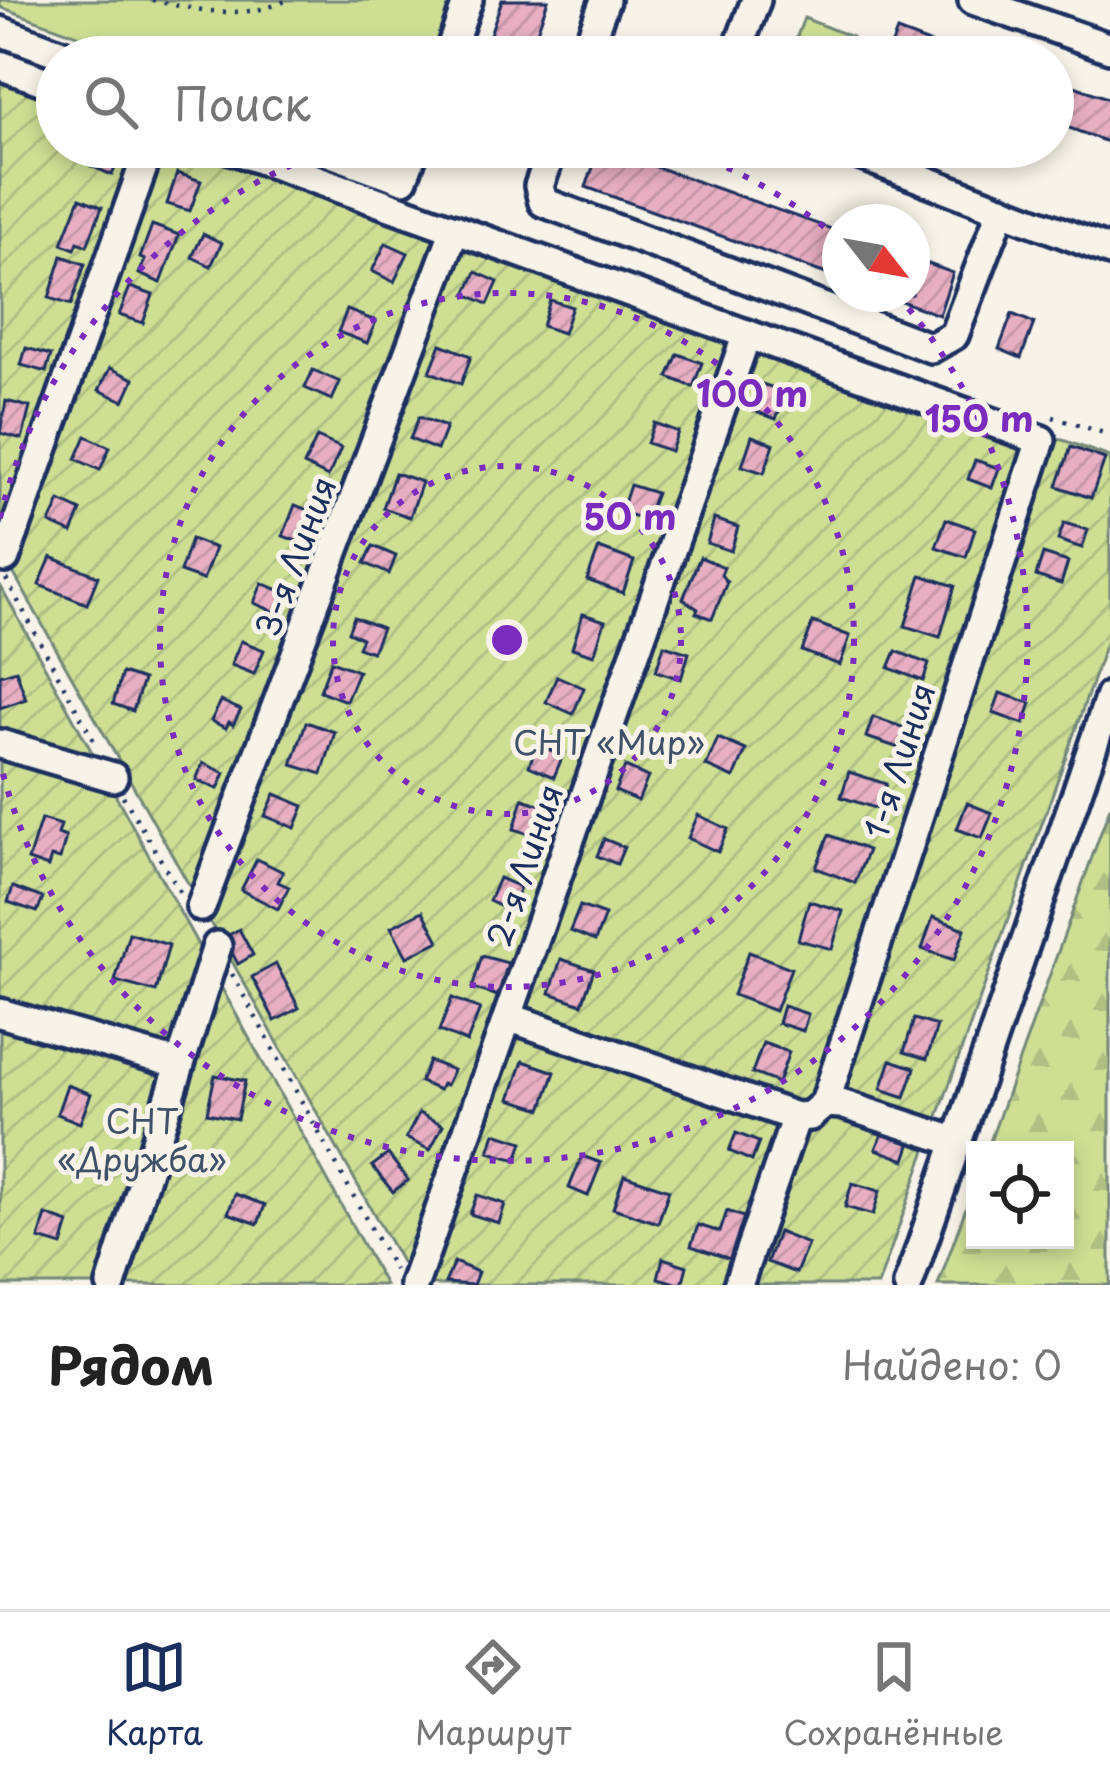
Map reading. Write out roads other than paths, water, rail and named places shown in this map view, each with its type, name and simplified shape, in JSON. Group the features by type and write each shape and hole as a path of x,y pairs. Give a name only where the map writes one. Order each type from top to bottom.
{"street":[{"path":"456,36 469,0"},
{"path":"592,36 605,0"},
{"path":"743,36 756,0"},
{"path":"973,0 1110,48"},
{"path":"0,32 36,45"},
{"path":"0,65 36,78"},
{"path":"2,566 143,168"},
{"path":"284,168 747,334"},
{"path":"373,168 403,179 407,168"},
{"path":"545,168 539,186 543,202 931,348 954,335 1003,209"},
{"path":"895,168 1110,251"},
{"name":"3-я Линия","path":"201,907 455,230"},
{"name":"1-я Линия","path":"747,334 1041,426 825,1103"},
{"name":"2-я Линия","path":"414,1284 747,334"},
{"path":"908,1285 1110,696"},
{"path":"0,744 113,777"},
{"path":"111,1285 217,946"},
{"path":"0,1013 178,1064"},
{"path":"508,1018 796,1117 810,1117 825,1103 841,1104 958,1142"},
{"path":"738,1285 796,1117"}],"park label":[{"name":"СНТ «Мир»","path":"609,741"},
{"name":"СНТ «Дружба»","path":"142,1139"}]}
